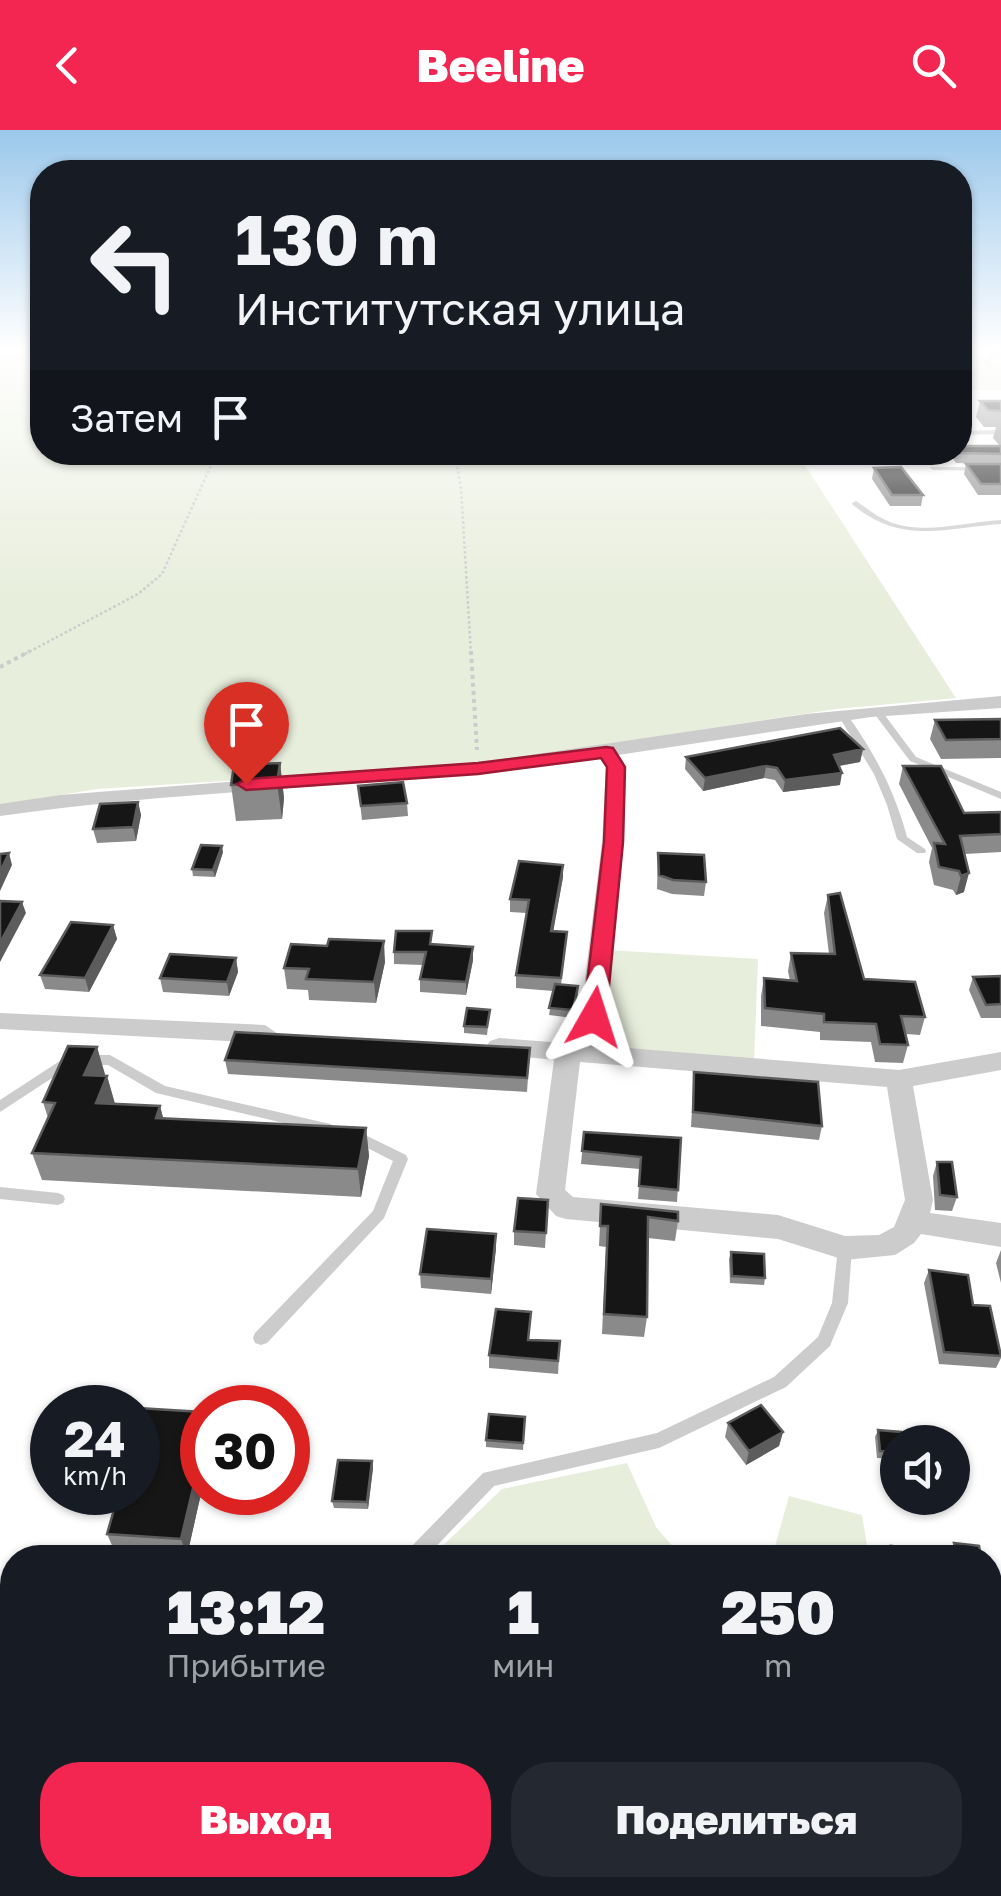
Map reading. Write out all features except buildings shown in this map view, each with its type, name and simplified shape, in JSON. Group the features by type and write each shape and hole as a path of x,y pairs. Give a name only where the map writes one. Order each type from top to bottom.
{"street":[{"path":"0,810 91,795 478,768 843,715 1001,702"},
{"path":"606,752 616,767 613,842 550,1194 566,1208 778,1228 845,1248 884,1247 904,1235 914,1221 919,1200 899,1079"},
{"path":"0,1020 290,1036"},
{"path":"468,1046 899,1079 1001,1061"},
{"path":"914,1221 1001,1235"}],"lane":[{"path":"972,433 1001,432"},
{"path":"932,468 1001,469"},
{"path":"856,503 871,519 914,531 1001,522"},
{"path":"878,712 912,759 1001,796"},
{"path":"843,715 869,751 894,802 902,839 921,852"},
{"path":"0,1107 69,1060 110,1060 161,1090 350,1133 401,1160 379,1214 261,1338"},
{"path":"0,1193 58,1199"},
{"path":"425,1545 489,1479 660,1440 780,1382 824,1341 840,1303 845,1248"}],"path":[{"path":"0,668 138,594 162,574 212,465"},
{"path":"457,465 478,768"}],"green space":[{"path":"0,431 30,431 30,465 805,465 956,698 836,709 462,766 97,789 0,805"},
{"path":"608,950 758,959 754,1062 621,1049 607,1043 601,1034"},
{"path":"627,1463 656,1527 672,1545 444,1545 502,1489"},
{"path":"789,1496 862,1515 867,1545 775,1545"}],"route":[{"path":"246,784 478,768 606,752 616,767 613,842 594,1017"}]}
